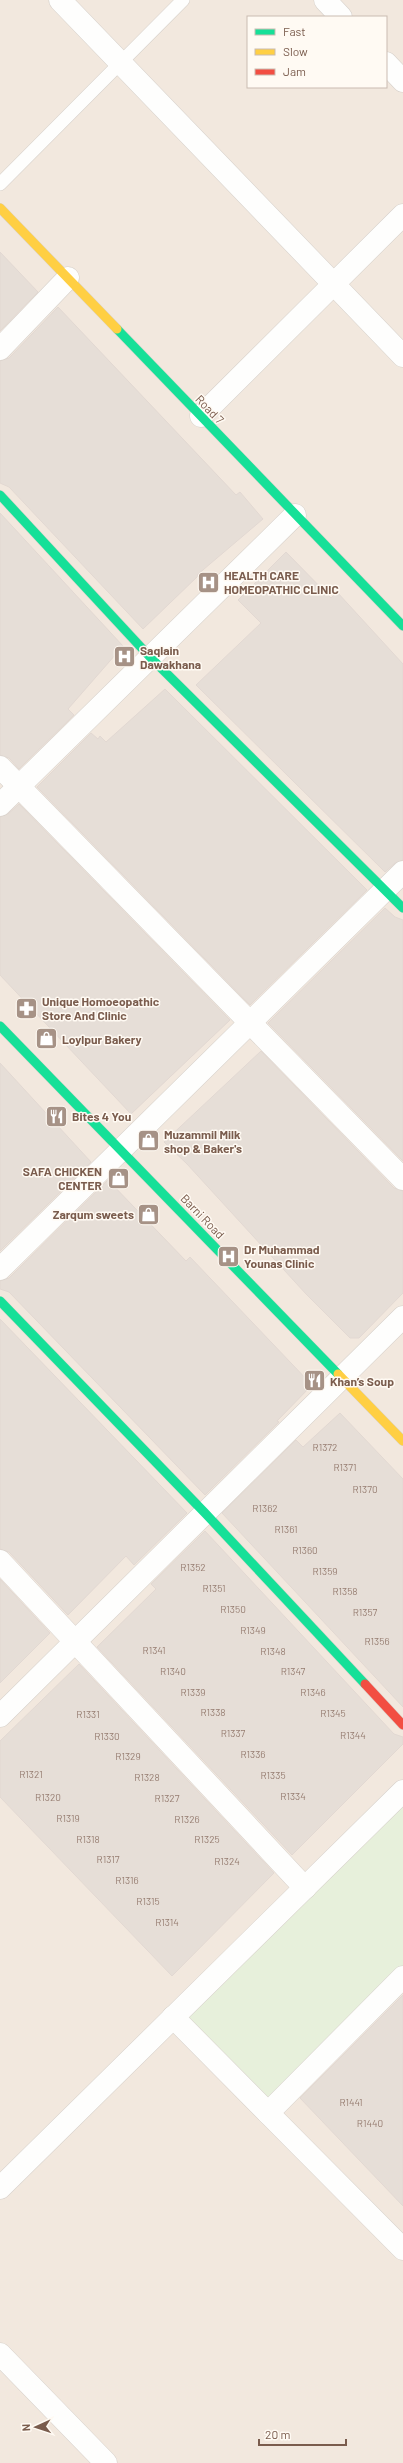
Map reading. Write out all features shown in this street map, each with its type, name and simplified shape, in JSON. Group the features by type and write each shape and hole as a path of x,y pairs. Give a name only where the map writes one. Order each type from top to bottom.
{"street":[{"path":"60,0 403,356"},
{"path":"325,0 340,16"},
{"path":"387,65 403,81"},
{"name":"Road 7","path":"0,208 403,626"},
{"path":"201,416 403,216"},
{"path":"0,349 68,278"},
{"path":"0,495 150,657 403,908"},
{"path":"0,805 295,515"},
{"path":"0,767 403,1179"},
{"path":"0,1269 123,1150 403,872"},
{"name":"Barni Road","path":"0,1026 123,1150 403,1441"},
{"path":"0,1301 205,1513 403,1725"},
{"path":"0,1716 403,1317"},
{"path":"0,1561 76,1640 305,1888"},
{"path":"0,2188 403,1791"},
{"path":"268,2113 403,1977"},
{"path":"173,2017 403,2249"},
{"path":"4,2367 106,2463"}],"lane":[{"path":"0,184 183,0"}],"shaded area":[{"path":"0,0 403,0 403,2463 0,2463"}],"green space":[{"path":"403,1791 403,1980 268,2113 173,2017"}],"building":[{"path":"0,252 38,292 0,331"},
{"path":"58,307 236,495 240,492 263,519 197,575 198,576 143,629 9,487 0,483 0,361 9,358"},
{"path":"0,513 123,646 68,709 74,715 19,769 9,758 0,755"},
{"path":"286,552 331,598 337,592 403,664 403,860 395,863 385,872 196,685 261,623 238,600"},
{"path":"165,689 367,890 250,1005 37,787 91,733 98,739 100,736 106,742"},
{"path":"19,804 230,1020 131,1114 0,975 0,817 8,814"},
{"path":"385,908 395,917 403,920 403,1161 268,1023"},
{"path":"261,1051 394,1188 403,1191 403,1293 359,1338 350,1338 306,1294 187,1164 164,1142"},
{"path":"0,1063 91,1162 0,1251"},
{"path":"108,1180 186,1261 190,1257 312,1385 277,1421 279,1422 205,1495 9,1292 0,1289 0,1281 9,1278"},
{"path":"0,1319 187,1513 134,1565 126,1556 68,1615 9,1552 0,1549"},
{"path":"340,1413 403,1479 403,1707 222,1513 296,1440 303,1447"},
{"path":"205,1531 394,1734 403,1737 403,1744 292,1855 97,1647 156,1589 151,1584"},
{"path":"0,1579 50,1633 0,1683"},
{"path":"79,1664 274,1873 172,1976 0,1797 0,1741"},
{"path":"403,1995 403,2206 300,2098"}],"traffic: fast":[{"path":"117,329 403,626"},
{"path":"0,495 150,657 403,908"},
{"path":"0,1026 338,1374"},
{"path":"0,1301 205,1513 365,1684"}],"traffic: slow":[{"path":"0,208 117,329"},
{"path":"338,1374 403,1441"}],"traffic: jam":[{"path":"365,1684 403,1725"}],"place":[{"name":"HEALTH CARE HOMEOPATHIC CLINIC","path":"208,582"},
{"name":"Saqlain Dawakhana","path":"125,657"},
{"name":"Unique Homoeopathic Store And Clinic","path":"26,1008"},
{"name":"Loylpur Bakery","path":"46,1039"},
{"name":"Bites 4 You","path":"56,1116"},
{"name":"Muzammil Milk shop & Baker's","path":"149,1141"},
{"name":"SAFA CHICKEN CENTER","path":"118,1178"},
{"name":"Zarqum sweets","path":"149,1214"},
{"name":"Dr Muhammad Younas Clinic","path":"229,1256"},
{"name":"Khan’s Soup","path":"314,1381"}]}
